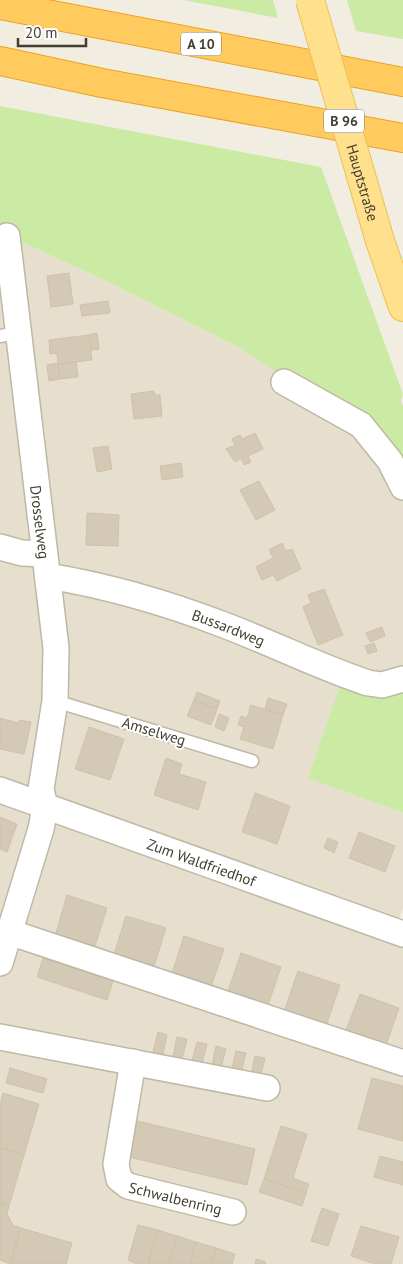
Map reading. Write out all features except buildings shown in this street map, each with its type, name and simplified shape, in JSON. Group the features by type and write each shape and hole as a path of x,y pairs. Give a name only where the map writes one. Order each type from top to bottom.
{"highway":[{"name":"A 10","path":"0,5 403,82"},
{"path":"0,61 102,83 403,138"}],"main road":[{"name":"Hauptstraße","path":"310,0 380,241 403,307"}],"street":[{"name":"Drosselweg","path":"7,236 8,335 46,565 56,648 55,701 41,789 44,807"},
{"path":"284,382 361,425 390,461 403,487"},
{"name":"Bussardweg","path":"0,547 22,553 46,565 111,588 224,625 368,683 382,685 403,679"},
{"name":"Zum Waldfriedhof","path":"0,790 403,934"},
{"path":"0,963 41,830 44,807"},
{"path":"9,932 403,1063"},
{"path":"0,1037 266,1088"},
{"name":"Schwalbenring","path":"133,1062 116,1164 119,1179 128,1186 233,1212"}],"lane":[{"name":"Amselweg","path":"55,701 252,761"}],"shaded area":[{"path":"0,232 102,279 240,348 286,379 353,415 403,479 403,676 309,778 403,813 403,908 393,933 403,936 403,1264 0,1264"}],"green space":[{"path":"183,0 273,0 278,18"},
{"path":"347,0 403,0 403,39 356,31"},
{"path":"0,106 321,167 403,394 401,401 403,406 403,479 393,460 286,379 240,348 102,279 0,232"},
{"path":"343,677 403,681 403,813 308,778"}]}
